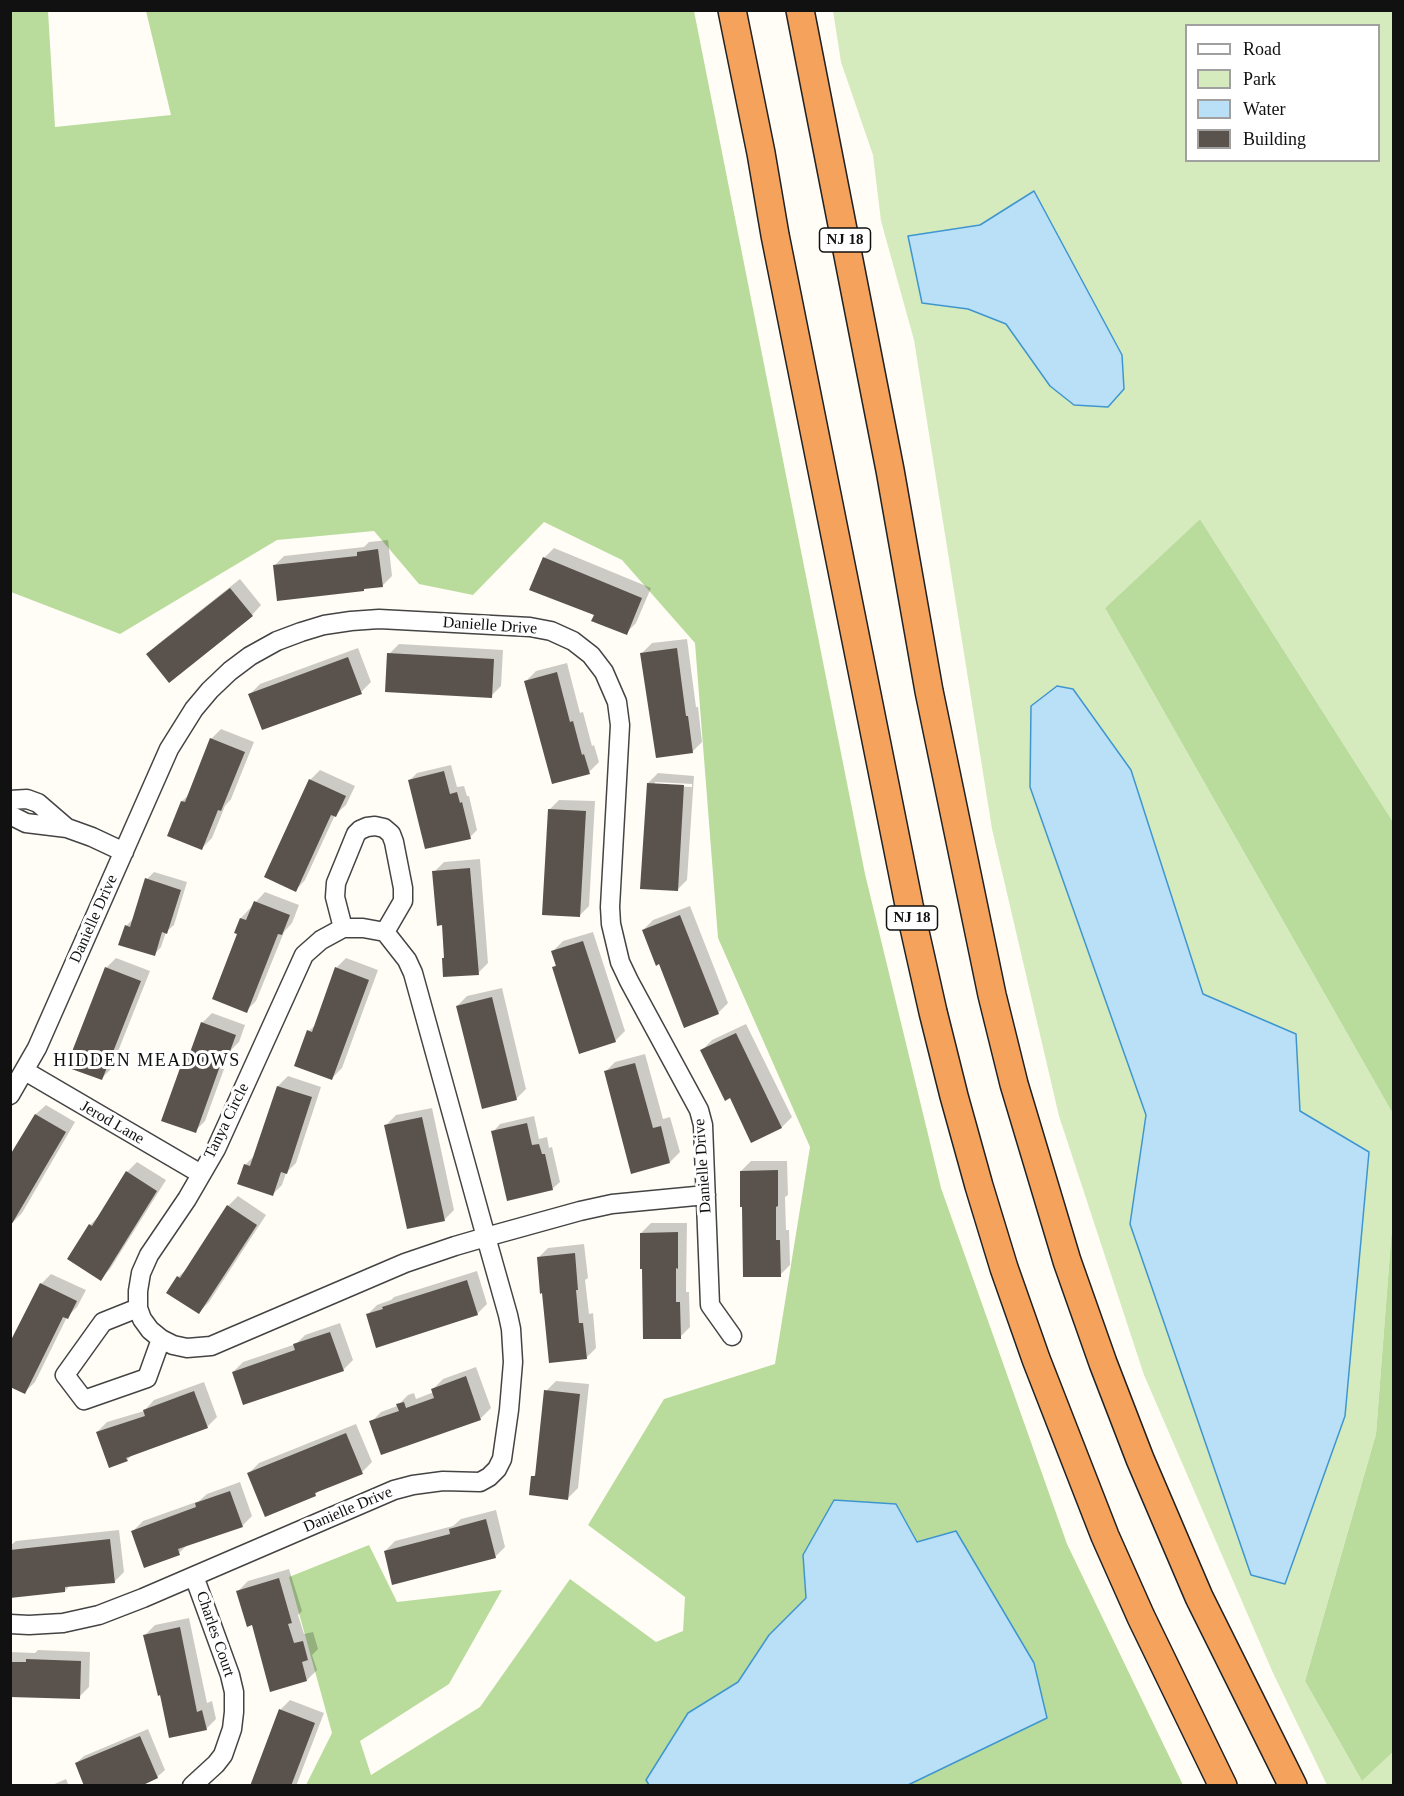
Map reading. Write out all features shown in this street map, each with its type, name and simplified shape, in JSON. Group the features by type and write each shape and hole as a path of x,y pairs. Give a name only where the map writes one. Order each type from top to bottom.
{"highway":[{"path":"717,10 775,235"},
{"name":"NJ 18","path":"732,10 912,916 938,1033 979,1186 1004,1268 1036,1359 1105,1536 1145,1627 1223,1785"},
{"name":"NJ 18","path":"800,10 890,470 929,691 992,995 1014,1084 1067,1261 1140,1459 1199,1597 1293,1785"}],"street":[{"name":"Danielle Drive","path":"10,1095 37,1048 169,749 194,709 230,671 250,656 278,641 324,625 351,621 379,619 530,627 551,631 573,641 591,655 604,672 614,692 619,712 610,907 615,943 628,981 699,1110 703,1125 710,1305 732,1336"},
{"path":"10,800 27,799 38,803 67,828"},
{"path":"10,815 26,823 67,828 124,852"},
{"path":"385,932 403,901 403,888 391,834 384,828 375,826 360,830 356,834 336,883 335,897 343,928 363,928 385,932 407,960 413,973 486,1237"},
{"name":"Tanya Circle","path":"138,1308 141,1273 149,1255 187,1199 216,1149 304,955 321,940 343,928"},
{"name":"Jerod Lane","path":"25,1071 201,1173"},
{"path":"161,1339 147,1378 84,1400 65,1375 103,1322 138,1308 150,1330 161,1339 187,1348 212,1346 405,1263 486,1237 612,1204 706,1195"},
{"name":"Danielle Drive","path":"10,1624 63,1623 99,1616 394,1490 443,1481 480,1482 489,1477 502,1459 513,1362 508,1315 486,1237"},
{"name":"Charles Court","path":"192,1785 223,1755 232,1729 234,1712 234,1692 230,1676 194,1576"}],"green space":[{"path":"10,11 48,11 55,127 171,115 146,11 694,11 865,874 941,1188 1067,1544 1183,1785 908,1785 1046,1718 917,1542 803,1555 806,1598 769,1635 738,1682 688,1713 646,1780 649,1785 306,1785 332,1733 289,1577 369,1545 397,1602 502,1590 449,1684 360,1741 371,1775 480,1707 570,1579 656,1642 683,1631 685,1597 588,1525 664,1399 775,1364 810,1147 718,938 695,643 622,560 544,522 473,595 419,584 374,531 277,540 120,634 11,592"},
{"path":"833,11 1393,11 1393,822 1200,519 1105,608 1393,1114 1393,1214 1376,1434 1305,1681 1362,1781 1393,1752 1393,1785 1327,1785 1273,1673 1144,1375 1059,1116 992,829 914,340 881,221 873,155 841,62","holes":["1033,191 1050,386 1006,324 968,309 922,303 908,236 980,225","1131,770 1203,994 1296,1034 1299,1111 1369,1153 1130,1224 1146,1116 1030,787"]},
{"path":"1200,519 1393,822 1393,1114 1105,608"},
{"path":"1393,1214 1393,1752 1362,1781 1305,1681 1376,1434"}],"water":[{"path":"1034,191 1122,355 1124,389 1108,407 1074,405 1050,386 1006,324 968,309 922,303 908,236 980,225"},
{"path":"1057,686 1073,689 1131,770 1203,994 1296,1034 1300,1111 1369,1152 1345,1416 1285,1584 1251,1575 1130,1224 1146,1115 1030,787 1031,706"},
{"path":"834,1500 896,1504 917,1542 956,1531 1034,1663 1047,1718 908,1785 649,1785 646,1780 688,1713 738,1682 769,1635 806,1598 803,1555"}],"building":[{"path":"378,549 383,587 277,601 273,565 357,556 357,552"},
{"path":"543,557 642,598 627,635 591,621 594,615 529,590"},
{"path":"230,588 253,616 169,683 146,654"},
{"path":"677,648 693,753 656,758 640,653"},
{"path":"387,653 494,659 492,698 385,692"},
{"path":"348,657 362,694 262,730 248,694"},
{"path":"557,672 570,722 573,721 582,755 584,754 590,774 552,784 524,681"},
{"path":"210,738 245,752 202,850 167,836 181,801 185,802"},
{"path":"444,771 450,794 457,792 460,803 462,802 471,839 425,849 408,780"},
{"path":"309,779 346,796 336,817 331,815 296,892 264,877"},
{"path":"647,783 684,785 678,891 640,889"},
{"path":"548,809 586,811 580,917 542,915"},
{"path":"470,868 479,975 443,977 442,925 437,926 432,871"},
{"path":"145,878 181,890 167,934 162,932 155,956 118,945 125,925 130,927"},
{"path":"254,901 290,915 282,935 278,934 247,1013 212,999 237,934 234,933 240,918 246,920"},
{"path":"680,915 719,1014 684,1028 659,964 656,966 642,930"},
{"path":"583,941 616,1042 579,1054 552,967 556,966 551,951"},
{"path":"105,967 141,981 102,1080 66,1067"},
{"path":"335,967 369,980 332,1080 294,1066 307,1030 312,1032"},
{"path":"492,997 517,1100 482,1109 456,1006"},
{"path":"201,1022 236,1035 229,1054 225,1052 196,1133 161,1121 184,1057 188,1058"},
{"path":"736,1033 782,1128 751,1143 730,1098 725,1101 700,1050"},
{"path":"635,1063 653,1128 661,1126 670,1163 631,1174 604,1071"},
{"path":"277,1086 312,1097 287,1174 281,1172 273,1196 237,1184 244,1164 250,1166"},
{"path":"35,1114 66,1132 10,1227 10,1155"},
{"path":"422,1117 445,1221 407,1229 384,1125"},
{"path":"527,1123 532,1145 539,1144 542,1154 545,1154 553,1190 507,1201 491,1131"},
{"path":"778,1170 776,1240 780,1240 781,1277 743,1277 740,1171"},
{"path":"126,1171 157,1191 101,1281 67,1259 89,1224 92,1226"},
{"path":"227,1205 257,1225 199,1314 166,1293 177,1276 180,1278"},
{"path":"678,1232 676,1302 680,1302 681,1339 643,1339 640,1233"},
{"path":"575,1253 579,1323 583,1323 587,1359 549,1363 537,1257"},
{"path":"467,1280 478,1315 376,1348 366,1314"},
{"path":"40,1283 77,1301 68,1319 63,1317 25,1394 10,1387 10,1342"},
{"path":"330,1332 344,1371 243,1405 232,1372 295,1350 293,1344"},
{"path":"466,1376 481,1420 381,1455 369,1421 399,1411 396,1404 404,1402 406,1408 434,1398 431,1389"},
{"path":"544,1390 580,1394 568,1500 529,1495 531,1476 535,1476"},
{"path":"194,1391 208,1428 126,1458 128,1461 109,1468 96,1432 145,1416 143,1410"},
{"path":"346,1433 363,1474 315,1493 316,1496 265,1517 247,1473"},
{"path":"230,1491 243,1527 178,1549 180,1555 144,1568 131,1531 196,1507 195,1503"},
{"path":"486,1519 496,1558 392,1585 384,1551 450,1534 449,1529"},
{"path":"110,1539 115,1583 65,1587 65,1592 10,1598 10,1550"},
{"path":"279,1578 292,1623 288,1624 294,1643 303,1641 308,1660 302,1662 307,1681 270,1692 252,1625 247,1627 236,1591"},
{"path":"180,1627 197,1712 202,1710 207,1730 169,1738 143,1635"},
{"path":"26,1659 81,1661 80,1699 10,1697 10,1662 26,1662"},
{"path":"279,1709 315,1723 291,1786 250,1786"},
{"path":"140,1736 158,1778 141,1786 84,1786 75,1763"}],"district":[{"name":"HIDDEN MEADOWS","path":"147,1061"}]}
